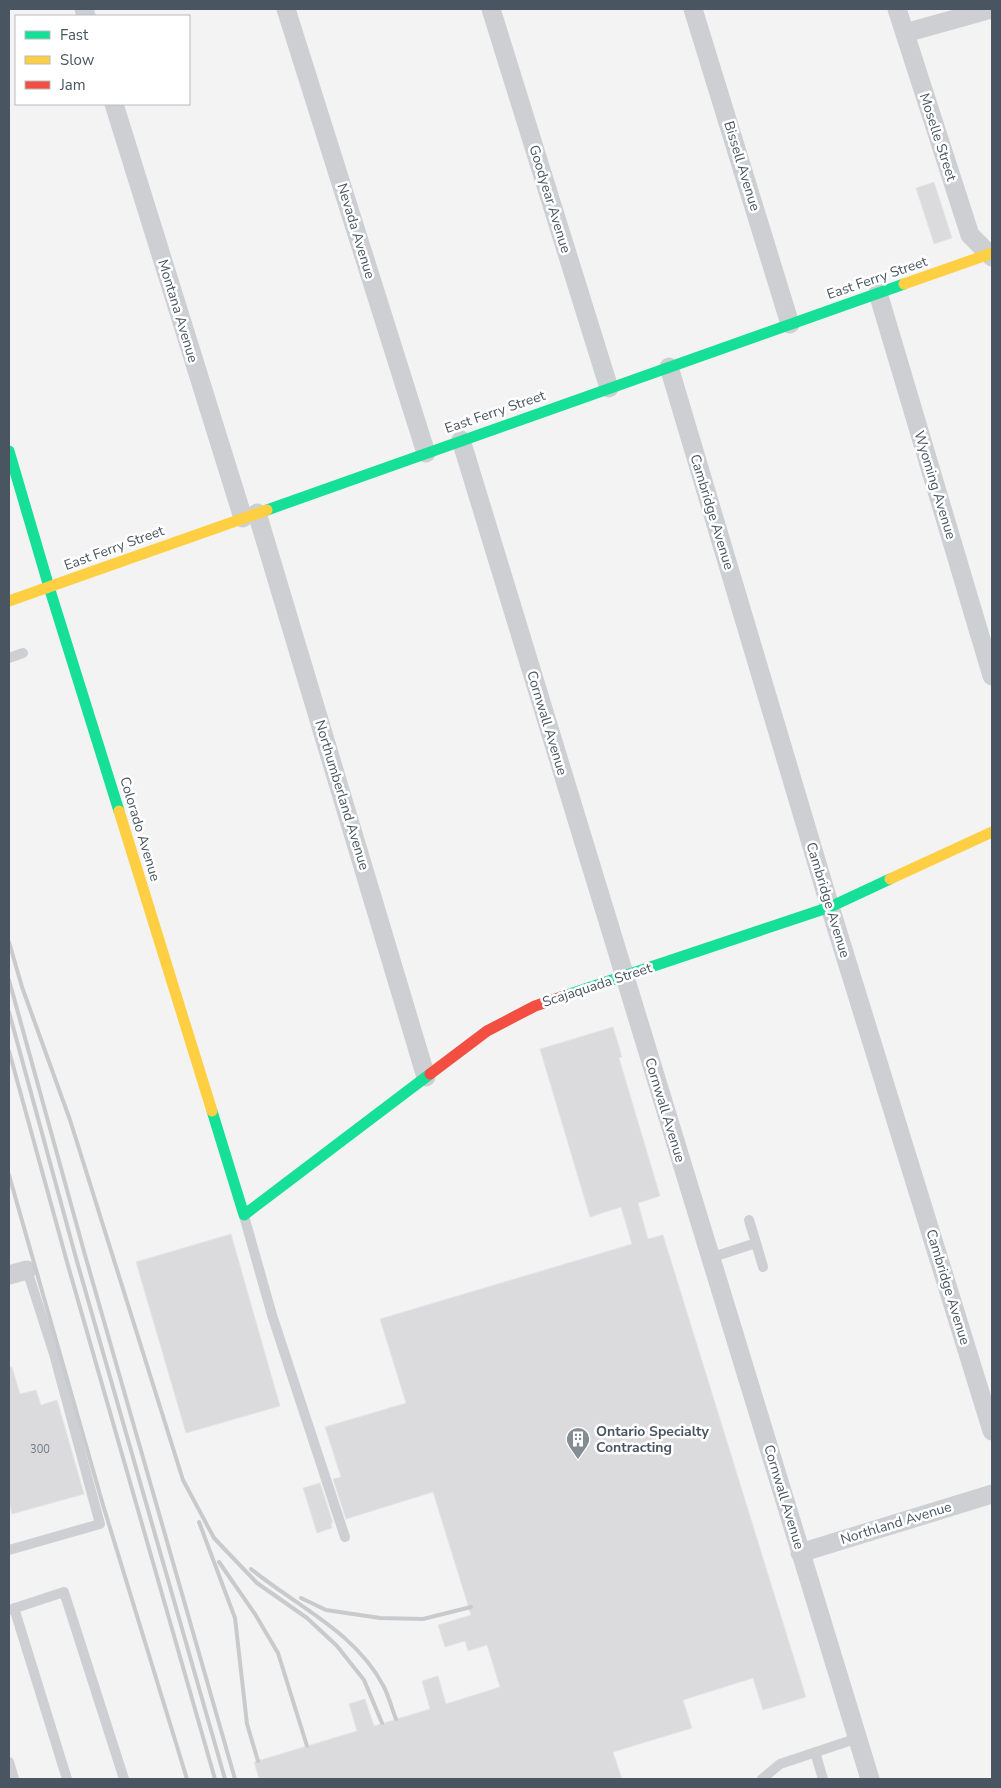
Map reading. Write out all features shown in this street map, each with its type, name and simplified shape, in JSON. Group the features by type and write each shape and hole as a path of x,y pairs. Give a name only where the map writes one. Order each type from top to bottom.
{"street":[{"name":"Nevada Avenue","path":"286,9 426,453"},
{"name":"Goodyear Avenue","path":"491,9 609,388"},
{"name":"Bissell Avenue","path":"693,9 790,324"},
{"name":"Moselle Street","path":"897,9 970,235 991,255"},
{"path":"905,33 991,9"},
{"name":"Montana Avenue","path":"114,105 250,516"},
{"name":"East Ferry Street","path":"9,601 790,324 991,255"},
{"name":"Wyoming Avenue","path":"878,293 992,676"},
{"name":"Cambridge Avenue","path":"669,367 830,907 992,1431"},
{"name":"Cornwall Avenue","path":"461,440 870,1779"},
{"name":"Colorado Avenue","path":"9,451 49,587 244,1215"},
{"name":"Northumberland Avenue","path":"250,516 426,1077"},
{"name":"Scajaquada Street","path":"244,1215 502,1022 535,1006 830,907 992,832"},
{"path":"9,1275 27,1270"},
{"name":"Northland Avenue","path":"800,1553 992,1494"}],"lane":[{"path":"9,658 23,653"},
{"path":"244,1215 272,1315 345,1537"},
{"path":"749,1220 763,1266"},
{"path":"710,1258 756,1243"},
{"path":"9,1550 100,1524 54,1354 27,1270"},
{"path":"67,1779 12,1609 64,1592 124,1779"},
{"path":"762,1779 780,1764 858,1738"},
{"path":"815,1752 823,1779"},
{"path":"9,1762 14,1779"}],"building":[{"path":"934,182 952,238 934,244 916,188"},
{"name":"Ontario Specialty Contracting","path":"613,1027 622,1057 619,1058 660,1196 638,1203 648,1239 663,1235 806,1697 763,1710 753,1678 683,1700 692,1728 613,1752 622,1779 259,1779 254,1762 357,1731 349,1704 365,1699 374,1726 430,1709 422,1681 438,1676 446,1704 500,1687 487,1645 468,1651 465,1641 445,1647 438,1625 471,1615 433,1492 346,1519 333,1479 341,1477 325,1427 406,1403 380,1319 632,1244 621,1207 590,1217 540,1049"},
{"path":"231,1234 280,1406 186,1433 136,1262"},
{"path":"9,1367 12,1367 20,1394 36,1390 41,1405 57,1400 84,1494 12,1514 9,1502"},
{"path":"320,1483 333,1523 331,1523 332,1528 317,1533 303,1488"}],"railway":[{"path":"9,942 22,987 70,1120 183,1480 214,1538 257,1583 307,1618 337,1646 364,1680 382,1723"},
{"path":"9,980 85,1255 235,1779"},
{"path":"9,1012 76,1258 225,1779"},
{"path":"9,1051 67,1262 215,1779"},
{"path":"9,1175 103,1505 187,1779"},
{"path":"199,1522 235,1618 247,1724 258,1761"},
{"path":"219,1562 255,1614 278,1653 307,1746"},
{"path":"251,1569 324,1621 358,1651 384,1687 396,1719"},
{"path":"301,1598 326,1610 380,1618 423,1619 471,1607"}],"traffic: fast":[{"path":"267,510 904,284"},
{"path":"9,451 119,811"},
{"path":"567,995 830,907 890,879"},
{"path":"212,1111 244,1215 430,1074"}],"traffic: slow":[{"path":"904,284 992,253"},
{"path":"9,601 267,510"},
{"path":"119,811 212,1111"},
{"path":"890,879 992,832"}],"traffic: jam":[{"path":"430,1074 487,1031 535,1006 567,995"}],"place":[{"name":"Ontario Specialty Contracting","path":"578,1460"}]}
